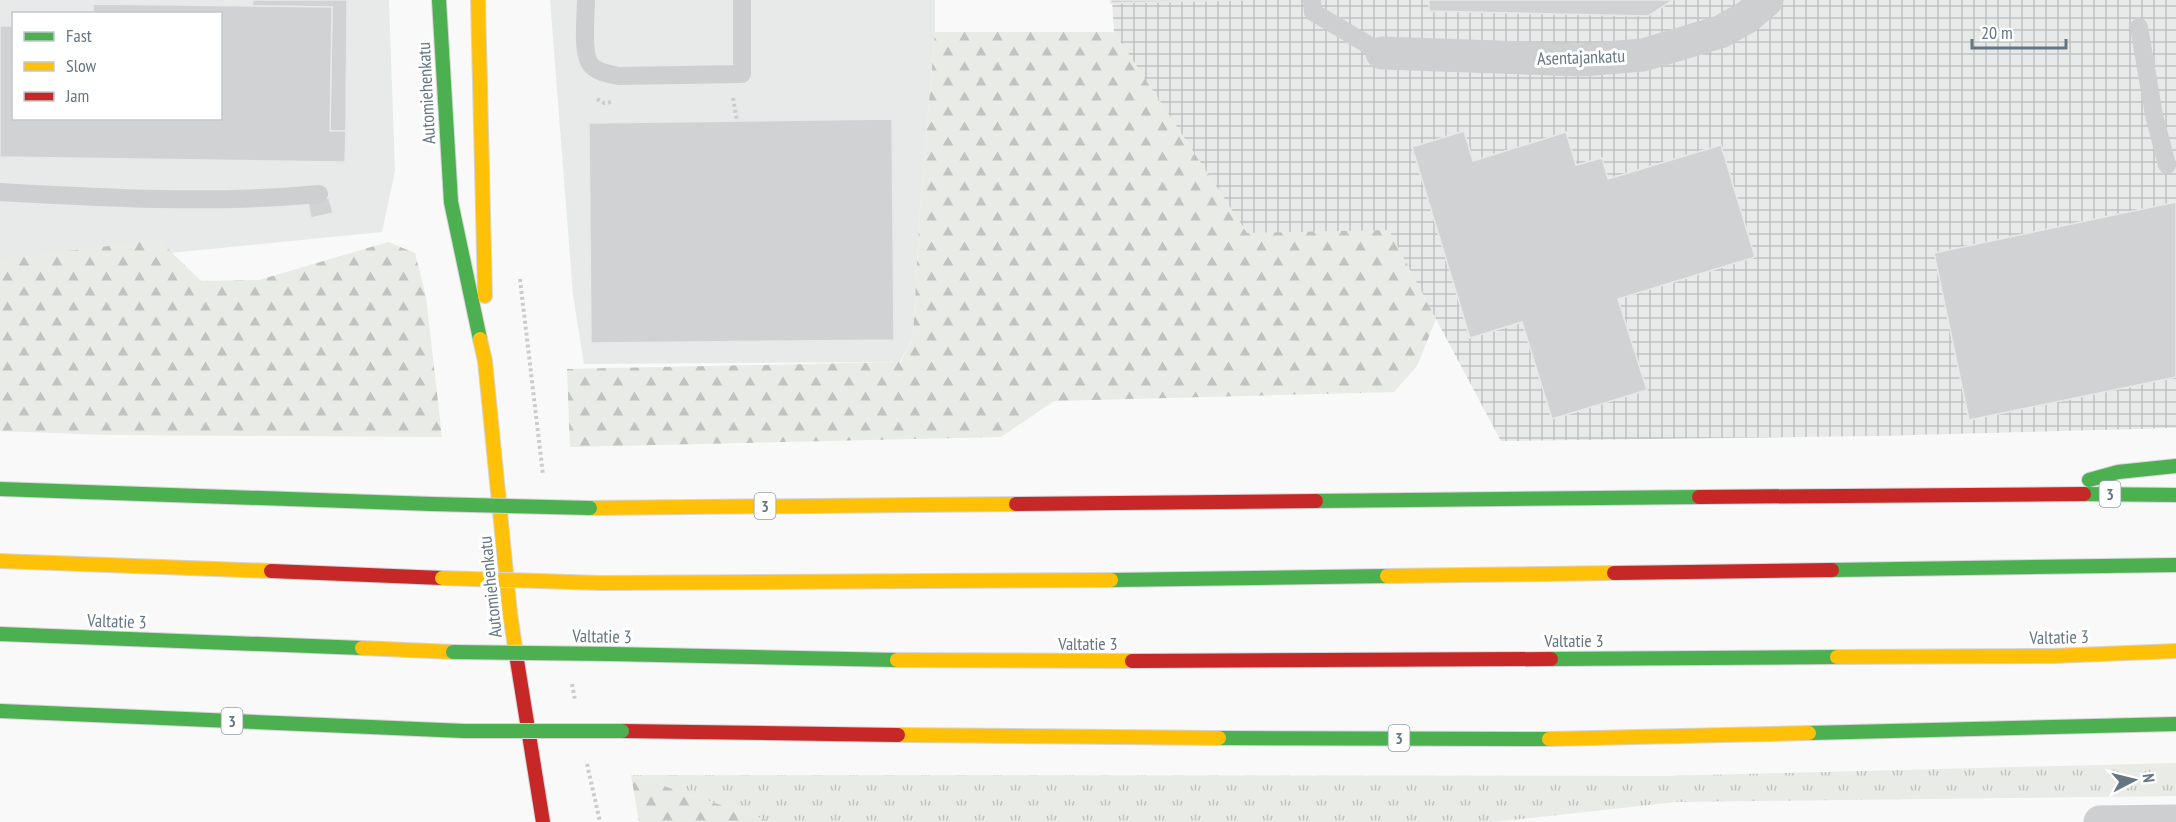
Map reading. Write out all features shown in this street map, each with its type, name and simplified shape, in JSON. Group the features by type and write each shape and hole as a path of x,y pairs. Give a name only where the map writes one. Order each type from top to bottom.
{"main road":[{"name":"Automiehenkatu","path":"439,0 451,202 485,361"},
{"name":"Automiehenkatu","path":"478,0 485,240 485,361 510,613 544,822"},
{"path":"2044,493 2118,472 2176,466"},
{"name":"3","path":"0,489 590,508 2044,493 2176,495"},
{"path":"0,561 600,583 1000,581 2176,565"},
{"name":"Valtatie 3","path":"0,634 453,652 1042,662 2041,656 2176,651"},
{"name":"3","path":"0,711 464,731 1022,737 1568,739 2176,724"}],"street":[{"name":"Asentajankatu","path":"1382,53 1581,60 1643,55 1720,32 1747,17 1767,0"},
{"path":"2100,822 2176,821"}],"lane":[{"path":"586,0 586,58 592,66 603,73 619,76 742,74 742,0"},
{"path":"1312,0 1313,12 1382,53"},
{"path":"2139,27 2154,115 2167,165"},
{"path":"0,192 80,196 246,198 319,194"}],"path":[{"path":"733,95 737,121"},
{"path":"519,273 543,475"},
{"path":"571,677 574,700"},
{"path":"586,756 600,822"}],"shaded area":[{"path":"0,0 389,0 395,171 382,232 0,270"},
{"path":"550,0 935,0 935,32 920,208 913,337 900,362 584,364 573,295"},
{"path":"1112,0 2176,0 2176,428 1877,436 1501,441 1389,231 1247,233 1114,32"}],"green space":[{"path":"935,32 1114,32 1247,233 1389,230 1436,319 1417,366 1394,392 1054,401 1001,437 570,447 567,369 901,362 913,337 920,208"},
{"path":"159,240 201,281 259,280 388,242 415,253 426,297 442,437 108,435 0,431 0,259"},
{"path":"2176,763 2176,796 1676,802 1494,822 772,822 631,775 1665,776"},
{"path":"631,775 772,822 639,822"}],"building":[{"path":"253,0 347,0 346,131 330,131 332,7 252,6"},
{"path":"1111,0 1244,0 1111,3"},
{"path":"1429,0 1673,0 1648,16 1429,11"},
{"path":"93,4 332,7 330,131 346,131 345,162 0,157 0,26 12,26 12,120 222,120 222,12 93,12"},
{"path":"892,119 894,340 591,343 589,123"},
{"path":"1464,131 1473,161 1566,132 1576,165 1602,158 1608,179 1721,145 1755,257 1618,299 1647,390 1552,419 1522,322 1470,338 1412,147"},
{"path":"329,198 333,213 311,218 308,202"},
{"path":"2176,202 2176,377 1969,420 1934,253"}],"traffic: fast":[{"path":"439,0 451,202 480,339"},
{"path":"2089,480 2118,472 2176,466"},
{"path":"0,489 432,504"},
{"path":"2084,494 2176,495"},
{"path":"1316,501 1699,497"},
{"path":"432,504 590,508"},
{"path":"1832,570 2176,565"},
{"path":"1111,580 1387,576"},
{"path":"0,634 362,648"},
{"path":"453,652 611,654"},
{"path":"611,654 897,660"},
{"path":"1551,659 1837,657"},
{"path":"0,711 464,731"},
{"path":"1809,733 2176,724"},
{"path":"464,731 622,731"},
{"path":"1219,738 1549,739"}],"traffic: slow":[{"path":"478,0 485,296"},
{"path":"480,339 485,361 516,654"},
{"path":"590,508 1016,504"},
{"path":"0,561 271,571"},
{"path":"1387,576 1614,573"},
{"path":"442,578 601,583"},
{"path":"601,583 1111,580"},
{"path":"362,648 453,652"},
{"path":"1837,657 2053,656 2176,651"},
{"path":"897,660 1132,661"},
{"path":"1549,739 1809,733"},
{"path":"898,735 1219,738"}],"traffic: jam":[{"path":"1699,497 2084,494"},
{"path":"1016,504 1316,501"},
{"path":"1614,573 1832,570"},
{"path":"271,571 442,578"},
{"path":"516,654 543,822"},
{"path":"1132,661 1551,659"},
{"path":"622,731 898,735"}]}
